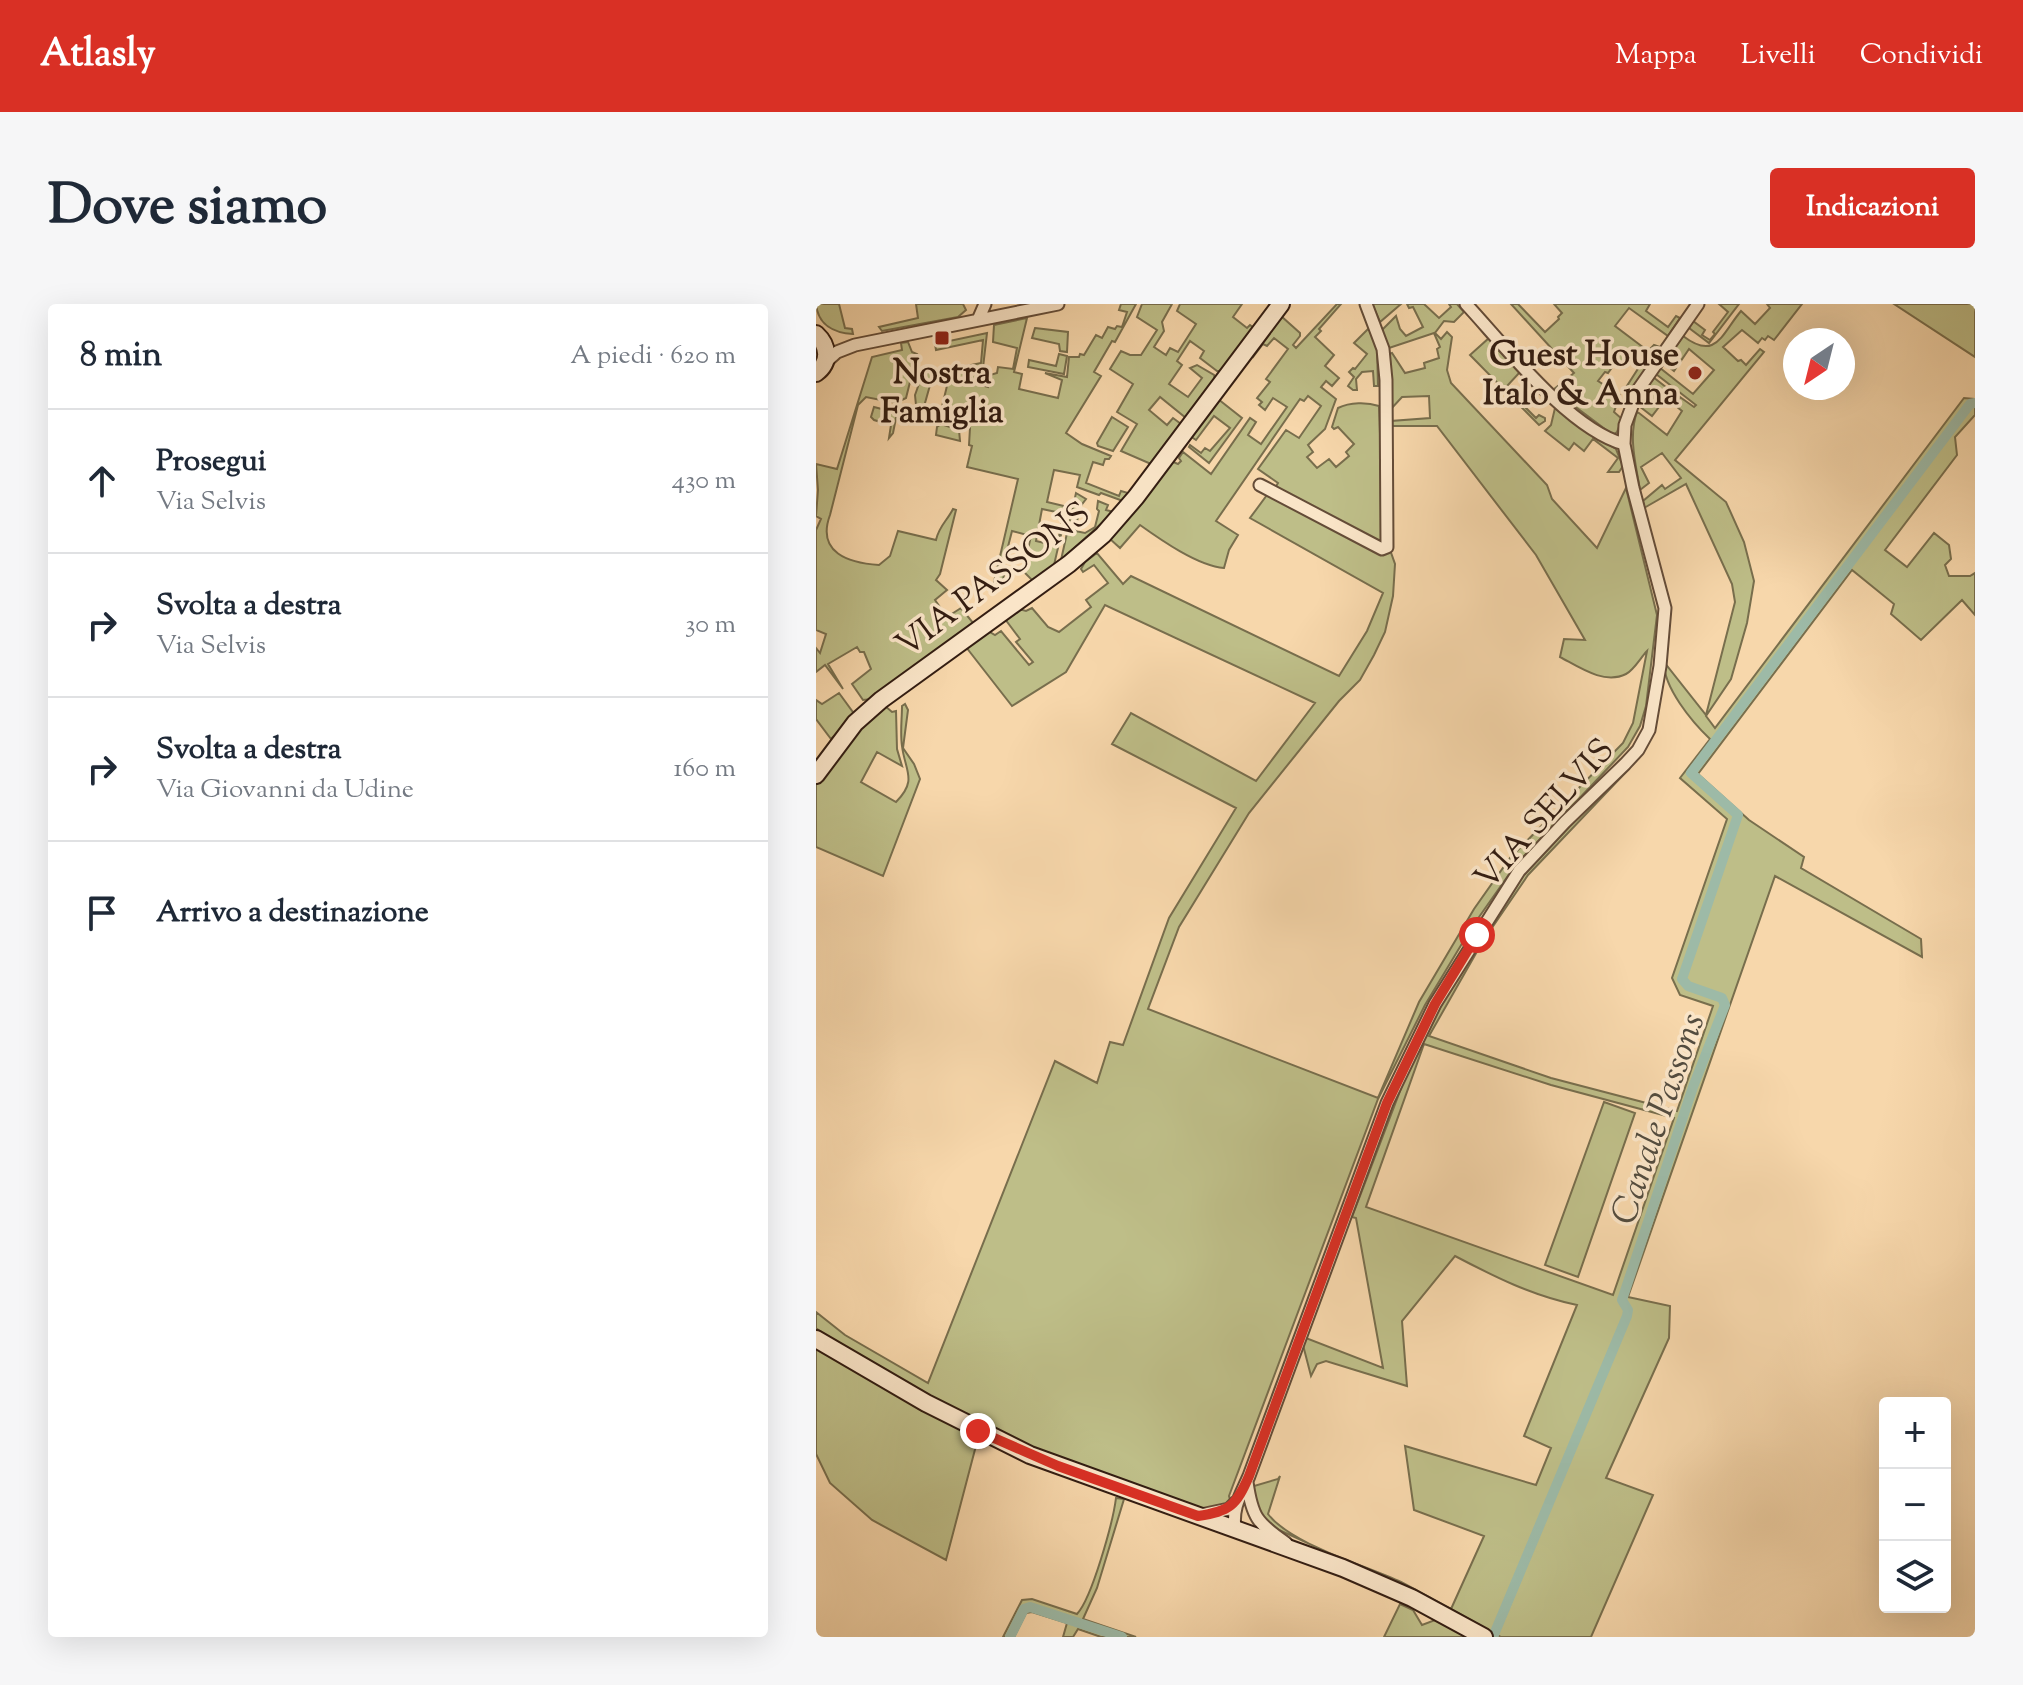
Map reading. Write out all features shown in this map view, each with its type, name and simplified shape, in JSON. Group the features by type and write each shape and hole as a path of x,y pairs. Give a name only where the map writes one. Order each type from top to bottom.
{"main road":[{"name":"VIA PASSONS","path":"816,775 855,723 881,700 1069,564 1103,535 1136,497 1281,304"},
{"path":"819,337 827,350 820,372"},
{"path":"817,1339 926,1403 1030,1455 1296,1550 1412,1598 1484,1637"}],"street":[{"path":"978,320 985,304"},
{"path":"820,372 837,352 855,345 1058,304"},
{"path":"1260,485 1382,549 1387,547 1388,465 1383,349 1366,304"},
{"path":"1466,304 1557,401 1588,425 1624,444"},
{"name":"VIA SELVIS","path":"1235,1528 1233,1511 1247,1482 1387,1103 1435,1004 1519,871 1638,750 1649,730 1660,666 1665,608 1624,444 1625,425 1638,390 1698,304"},
{"path":"819,337 855,345"},
{"name":"VIA SELVIS","path":"1247,1482 1251,1509"},
{"path":"1198,1516 1219,1513 1237,1501"},
{"path":"1235,1528 1245,1520 1251,1509 1267,1530 1296,1550"}],"green space":[{"path":"816,304 839,304 845,328 852,329 853,334 828,326 820,317"},
{"path":"916,304 963,304 966,310 958,317 882,331 879,327 918,318"},
{"path":"1121,304 1136,304 1115,342 1112,341 1094,372 1101,376 1066,433 1082,444 1111,456 1105,459 1103,465 1093,462 1086,483 1119,496 1121,491 1128,493 1123,501 1101,493 1099,495 1077,487 1080,475 1054,470 1047,502 1068,507 1066,514 1042,509 1036,541 1057,546 1064,522 1054,565 1033,581 1023,571 1031,536 1012,531 1001,574 1004,575 1002,584 994,582 1018,479 967,467 972,446 969,445 970,428 963,420 940,415 951,369 981,363 983,340 936,350 935,344 987,333 981,385 988,387 990,375 997,373 998,367 1013,369 1017,348 993,342 994,325 1027,318 1014,372 1022,374 1019,389 1058,398 1062,380 1045,373 1067,377 1069,357 1084,355 1096,335 1102,338 1108,327 1122,327 1127,312 1119,310"},
{"path":"1142,304 1172,304 1162,322 1164,331 1154,347 1166,355 1170,348 1178,352 1196,324 1177,311 1180,304 1242,304 1233,317 1247,328 1250,325 1254,328 1222,371 1217,371 1200,358 1204,351 1190,341 1177,361 1182,365 1169,384 1188,397 1202,378 1190,368 1197,365 1214,375 1215,380 1186,418 1160,397 1149,410 1167,425 1173,418 1181,424 1151,464 1121,451 1137,424 1117,412 1133,384 1110,369 1121,351 1141,355 1157,330 1137,317"},
{"path":"1337,304 1341,304 1315,337 1334,355 1325,366 1339,378 1332,386 1326,381 1321,387 1336,399 1325,429 1308,445 1313,452 1307,457 1317,468 1329,459 1336,467 1349,456 1346,452 1354,444 1338,427 1332,427 1338,408 1358,403 1379,406 1384,543 1378,543 1275,488 1278,483 1258,469 1286,430 1299,438 1321,406 1308,396 1304,401 1300,399 1216,521 1238,535 1229,550 1224,568 1192,557 1140,525 1120,548 1110,539 1171,461 1178,464 1181,461 1179,458 1183,452 1211,474 1250,418 1256,422 1248,435 1261,444 1287,407 1273,398 1265,410 1257,398 1270,382 1266,379 1288,349 1274,338 1267,346 1263,344 1253,357 1251,355 1281,316 1300,333 1293,345 1296,348"},
{"path":"1372,304 1401,304 1380,322"},
{"path":"1407,304 1424,304 1439,318 1451,307 1449,304 1457,304 1464,312 1454,322 1444,321 1435,333 1441,339 1447,332 1452,337 1447,370 1451,383 1547,485 1552,499 1597,548 1626,488 1657,615 1646,706 1640,726 1628,747 1515,866 1472,927 1425,1005 1378,1099 1229,1496 1231,1503 1203,1509 1028,1447 931,1398 827,1337 816,1328 816,1312 845,1335 928,1383 1055,1061 1097,1083 1110,1042 1123,1045 1169,918 1236,808 1112,744 1131,713 1256,781 1315,703 1105,605 1066,672 1012,706 966,647 988,631 995,635 1001,631 1029,665 1033,662 1016,642 1020,639 1005,619 1019,609 1026,611 1032,608 1048,627 1059,632 1091,607 1086,600 1108,583 1094,565 1083,572 1081,569 1097,553 1123,584 1131,576 1339,676 1367,631 1383,593 1250,518 1267,495 1389,547 1395,564 1393,596 1385,632 1374,655 1360,680 1339,701 1249,813 1179,927 1148,1009 1378,1098 1419,1002 1474,909 1510,858 1623,743 1633,723 1647,651 1635,667 1618,677 1600,676 1560,657 1564,639 1585,640 1536,555 1437,426 1391,426 1391,421 1430,418 1429,396 1402,397 1391,409 1389,354 1392,353 1405,373 1425,368 1424,363 1439,358 1437,349 1440,347 1434,333 1389,348 1382,330 1396,316 1406,336 1423,327 1413,307 1409,308"},
{"path":"1511,304 1518,304 1545,332 1562,313 1554,304 1650,304 1646,311 1668,327 1676,316 1680,318 1668,336 1629,308 1615,326 1648,351 1654,345 1660,347 1632,391 1625,389 1641,364 1628,355 1621,365 1616,362 1598,381 1620,395 1614,412 1622,419 1613,435 1553,390 1574,373"},
{"path":"1719,304 1739,304 1709,343 1689,328 1693,321 1705,330 1702,335 1710,340 1728,312"},
{"path":"1767,304 1802,304 1774,340 1768,336 1758,343 1742,330 1723,347 1746,365 1760,349 1764,352 1675,460 1726,502 1744,542 1754,581 1747,623 1731,679 1706,716 1715,728 1964,398 1975,399 1975,415 1955,437 1957,455 1885,550 1907,567 1934,533 1949,545 1951,559 1945,565 1949,576 1970,576 1975,573 1975,615 1962,600 1921,640 1891,614 1894,604 1852,570 1698,774 1749,820 1804,857 1801,868 1921,939 1922,957 1775,876 1628,1297 1670,1306 1669,1338 1606,1478 1653,1495 1591,1637 1501,1637 1451,1609 1484,1536 1414,1510 1405,1446 1536,1485 1551,1448 1524,1436 1577,1305 1530,1291 1455,1256 1402,1321 1407,1386 1326,1361 1317,1364 1311,1376 1303,1345 1306,1338 1383,1368 1356,1218 1352,1217 1410,1065 1460,970 1526,869 1641,750 1629,769 1528,875 1483,941 1429,1036 1551,1078 1677,1111 1713,1006 1680,995 1672,978 1727,819 1680,778 1710,739 1673,693 1664,662 1706,715 1735,602 1732,584 1686,484 1644,508 1643,501 1662,485 1665,489 1681,478 1662,453 1641,467 1649,483 1640,490 1634,451 1634,422 1637,412 1667,435 1682,411 1666,398 1652,416 1639,406 1653,377 1671,391 1673,400 1678,403 1680,397 1694,407 1696,405 1656,374 1660,368 1693,394 1714,370 1689,349 1674,371 1664,363 1683,336 1703,346 1711,345 1723,336 1741,311 1755,324 1770,308","holes":["1424,1044 1551,1085 1674,1118 1613,1295 1366,1207"]},
{"path":"1894,304 1975,304 1975,357"},
{"path":"1035,328 1068,332 1067,352 1060,351 1059,344 1032,338"},
{"path":"1369,328 1377,348 1378,386 1374,386 1373,371 1362,372 1356,379 1357,390 1353,390 1348,386 1354,377 1349,372 1367,354 1354,343"},
{"path":"1489,338 1520,372 1507,386 1519,394 1516,398 1536,418 1539,415 1545,418 1539,425 1470,355"},
{"path":"908,342 912,352 917,354 906,398 896,403 866,397 858,405 827,528 828,539 838,554 857,562 879,565 890,556 898,531 936,540 953,509 956,510 936,580 947,590 935,600 947,617 961,608 974,624 872,699 863,700 852,684 871,669 864,652 857,647 828,664 843,689 825,665 816,672 816,648 820,653 826,634 816,630 816,530 821,519 816,516 816,464 837,469 872,357 902,350 901,343"},
{"path":"1059,354 1067,356 1064,374 1028,367 1029,360 1056,366"},
{"path":"925,367 934,371 923,410 916,405 915,395"},
{"path":"1218,399 1242,418 1209,463 1190,445 1201,453 1205,448 1210,451 1230,428 1214,416 1196,440 1190,436"},
{"path":"874,407 897,413 889,438 891,425 871,417"},
{"path":"1555,408 1616,449 1623,466 1619,472 1608,472 1618,458 1593,439 1584,451 1574,443 1569,450 1545,431 1551,425"},
{"path":"1112,417 1128,427 1113,451 1097,443"},
{"path":"941,424 959,430 960,441 936,435 937,427"},
{"path":"1076,493 1086,499 1080,507 1075,531 1085,533 1095,527 1098,501 1108,505 1106,510 1114,512 1061,560"},
{"path":"839,693 855,715 831,739 816,719 816,700 822,704"},
{"path":"905,704 908,710 903,748 920,779 883,876 816,847 816,784 844,745 884,705 892,712 896,711 897,749 902,766 877,752 861,782 896,802 908,781 901,736 902,706"},
{"path":"1604,1102 1635,1113 1578,1277 1545,1265"},
{"path":"816,1348 978,1438 946,1560 872,1520 830,1483 816,1454"},
{"path":"1280,1476 1268,1514 1279,1525 1309,1544 1279,1530 1260,1512 1254,1486"},
{"path":"1116,1498 1124,1499 1097,1588 1083,1619 1136,1637 1101,1637 1078,1629 1073,1637 1063,1637 1067,1623 1032,1612 1026,1613 1014,1637 1003,1637 1022,1600 1032,1599 1077,1614 1095,1577"},
{"path":"1319,1548 1401,1582 1451,1609"},
{"path":"1400,1604 1413,1610 1422,1625 1435,1620 1468,1637 1384,1637"}],"waterway":[{"name":"Canale Passons","path":"1493,1637 1627,1316 1628,1310 1622,1300 1693,1087 1725,1005 1722,998 1688,986 1682,979 1738,815 1691,773 1970,404 1975,403"},
{"name":"Canale Passons","path":"1010,1637 1024,1609 1030,1607 1122,1637"}],"place":[{"name":"Nostra Famiglia","path":"942,338"},
{"name":"Guest House Italo & Anna","path":"1695,373"}],"route":[{"path":"978,1431 1058,1466 1198,1516 1229,1509 1237,1501 1249,1476 1387,1103 1435,1004 1477,935"}]}
